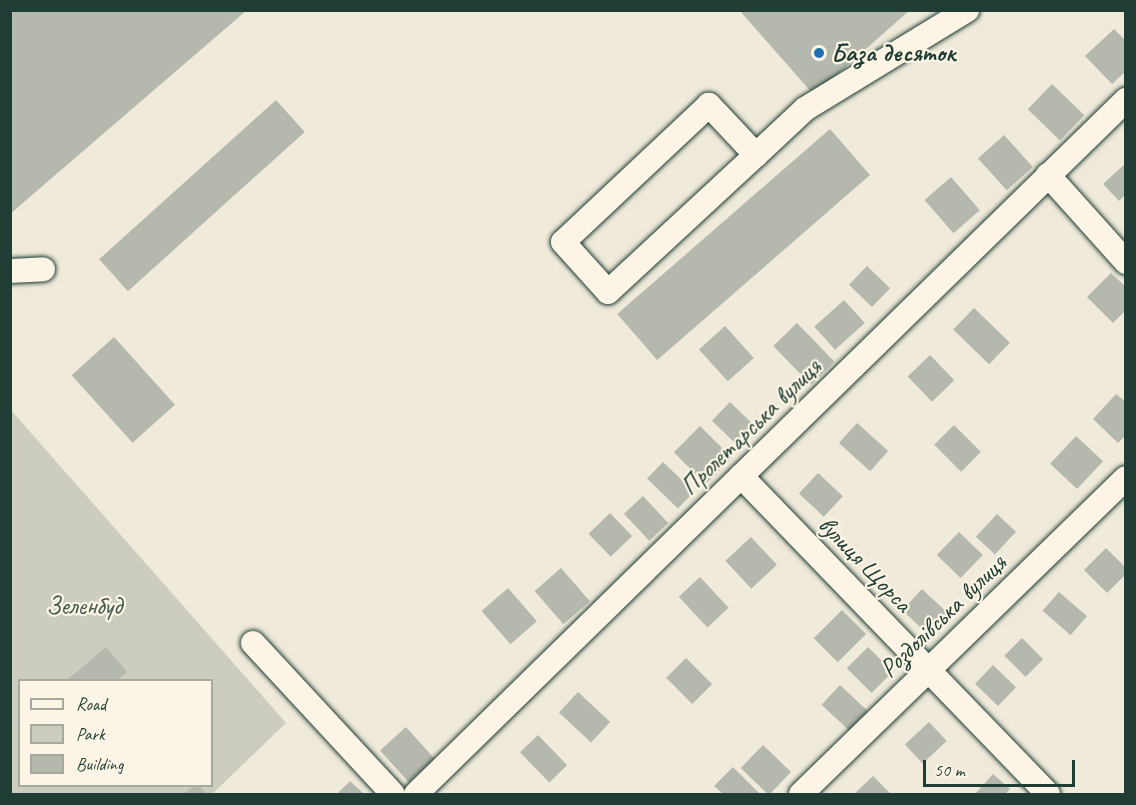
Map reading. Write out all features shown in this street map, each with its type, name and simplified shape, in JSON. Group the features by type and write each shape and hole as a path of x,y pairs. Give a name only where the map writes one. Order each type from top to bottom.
{"street":[{"path":"756,155 709,105 563,242 608,292 756,155 805,109 967,10"},
{"name":"Пролетарська вулиця","path":"416,795 1125,100"},
{"path":"1048,175 1125,262"},
{"path":"10,271 43,269"},
{"name":"вулиця Щорса","path":"741,476 1048,795"},
{"name":"Роздолівська вулиця","path":"801,795 1125,478"},
{"path":"253,643 393,795"}],"green space":[{"name":"Зеленбуд","path":"10,409 286,723 212,794 11,794"}],"building":[{"path":"16,10 247,10 10,214 10,15"},
{"name":"База десяток","path":"739,10 910,10 814,95"},
{"path":"1114,29 1126,41 1126,71 1112,84 1085,56"},
{"path":"1052,84 1084,115 1060,140 1028,109"},
{"path":"276,100 305,132 128,291 99,259"},
{"path":"830,129 870,175 657,360 617,314"},
{"path":"1004,135 1033,167 1007,190 978,158"},
{"path":"1126,163 1126,194 1119,201 1103,184"},
{"path":"951,177 980,210 953,233 925,200"},
{"path":"867,266 890,288 872,307 849,285"},
{"path":"1111,273 1126,287 1126,310 1113,323 1087,297"},
{"path":"844,300 865,323 835,350 814,327"},
{"path":"974,308 1010,343 989,364 953,330"},
{"path":"797,323 835,362 811,385 773,346"},
{"path":"725,326 754,358 728,381 699,349"},
{"path":"114,337 175,405 133,443 72,375"},
{"path":"930,355 954,380 932,402 908,377"},
{"path":"1116,394 1126,402 1126,435 1118,443 1093,419"},
{"path":"730,402 753,424 735,443 712,421"},
{"path":"857,423 888,451 870,471 839,443"},
{"path":"954,425 981,452 961,472 934,445"},
{"path":"700,426 732,458 706,484 674,452"},
{"path":"1076,436 1103,461 1077,489 1050,464"},
{"path":"663,462 694,492 678,508 647,479"},
{"path":"818,473 843,496 824,517 799,493"},
{"path":"643,496 668,523 649,541 624,514"},
{"path":"610,513 632,536 611,557 588,534"},
{"path":"997,514 1016,532 995,554 976,537"},
{"path":"959,532 983,555 961,578 937,555"},
{"path":"751,537 777,565 751,589 725,561"},
{"path":"1106,548 1126,568 1126,574 1107,593 1084,570"},
{"path":"561,568 590,601 563,624 535,591"},
{"path":"700,577 729,608 707,627 679,597"},
{"path":"508,588 537,621 510,644 482,611"},
{"path":"922,589 949,614 929,635 902,610"},
{"path":"1059,592 1087,616 1071,635 1043,611"},
{"path":"842,610 866,634 838,662 814,638"},
{"path":"1022,638 1043,659 1026,677 1004,656"},
{"path":"106,647 127,672 118,679 68,679"},
{"path":"868,647 893,672 872,693 847,668"},
{"path":"686,658 712,684 692,704 666,678"},
{"path":"993,665 1016,687 998,706 975,684"},
{"path":"840,685 868,711 849,731 822,705"},
{"path":"578,692 610,722 591,742 559,712"},
{"path":"929,722 947,741 923,764 905,745"},
{"path":"406,727 435,759 409,782 380,750"},
{"path":"538,735 567,765 549,783 520,752"},
{"path":"763,745 791,772 768,794 741,768"},
{"path":"733,767 760,794 723,794 714,786"},
{"path":"993,774 1010,789 1005,794 975,794"},
{"path":"873,776 891,794 854,794"},
{"path":"350,781 364,794 337,794"},
{"path":"193,787 200,787 207,794 184,794"}],"place":[{"name":"База десяток","path":"819,53"}]}
